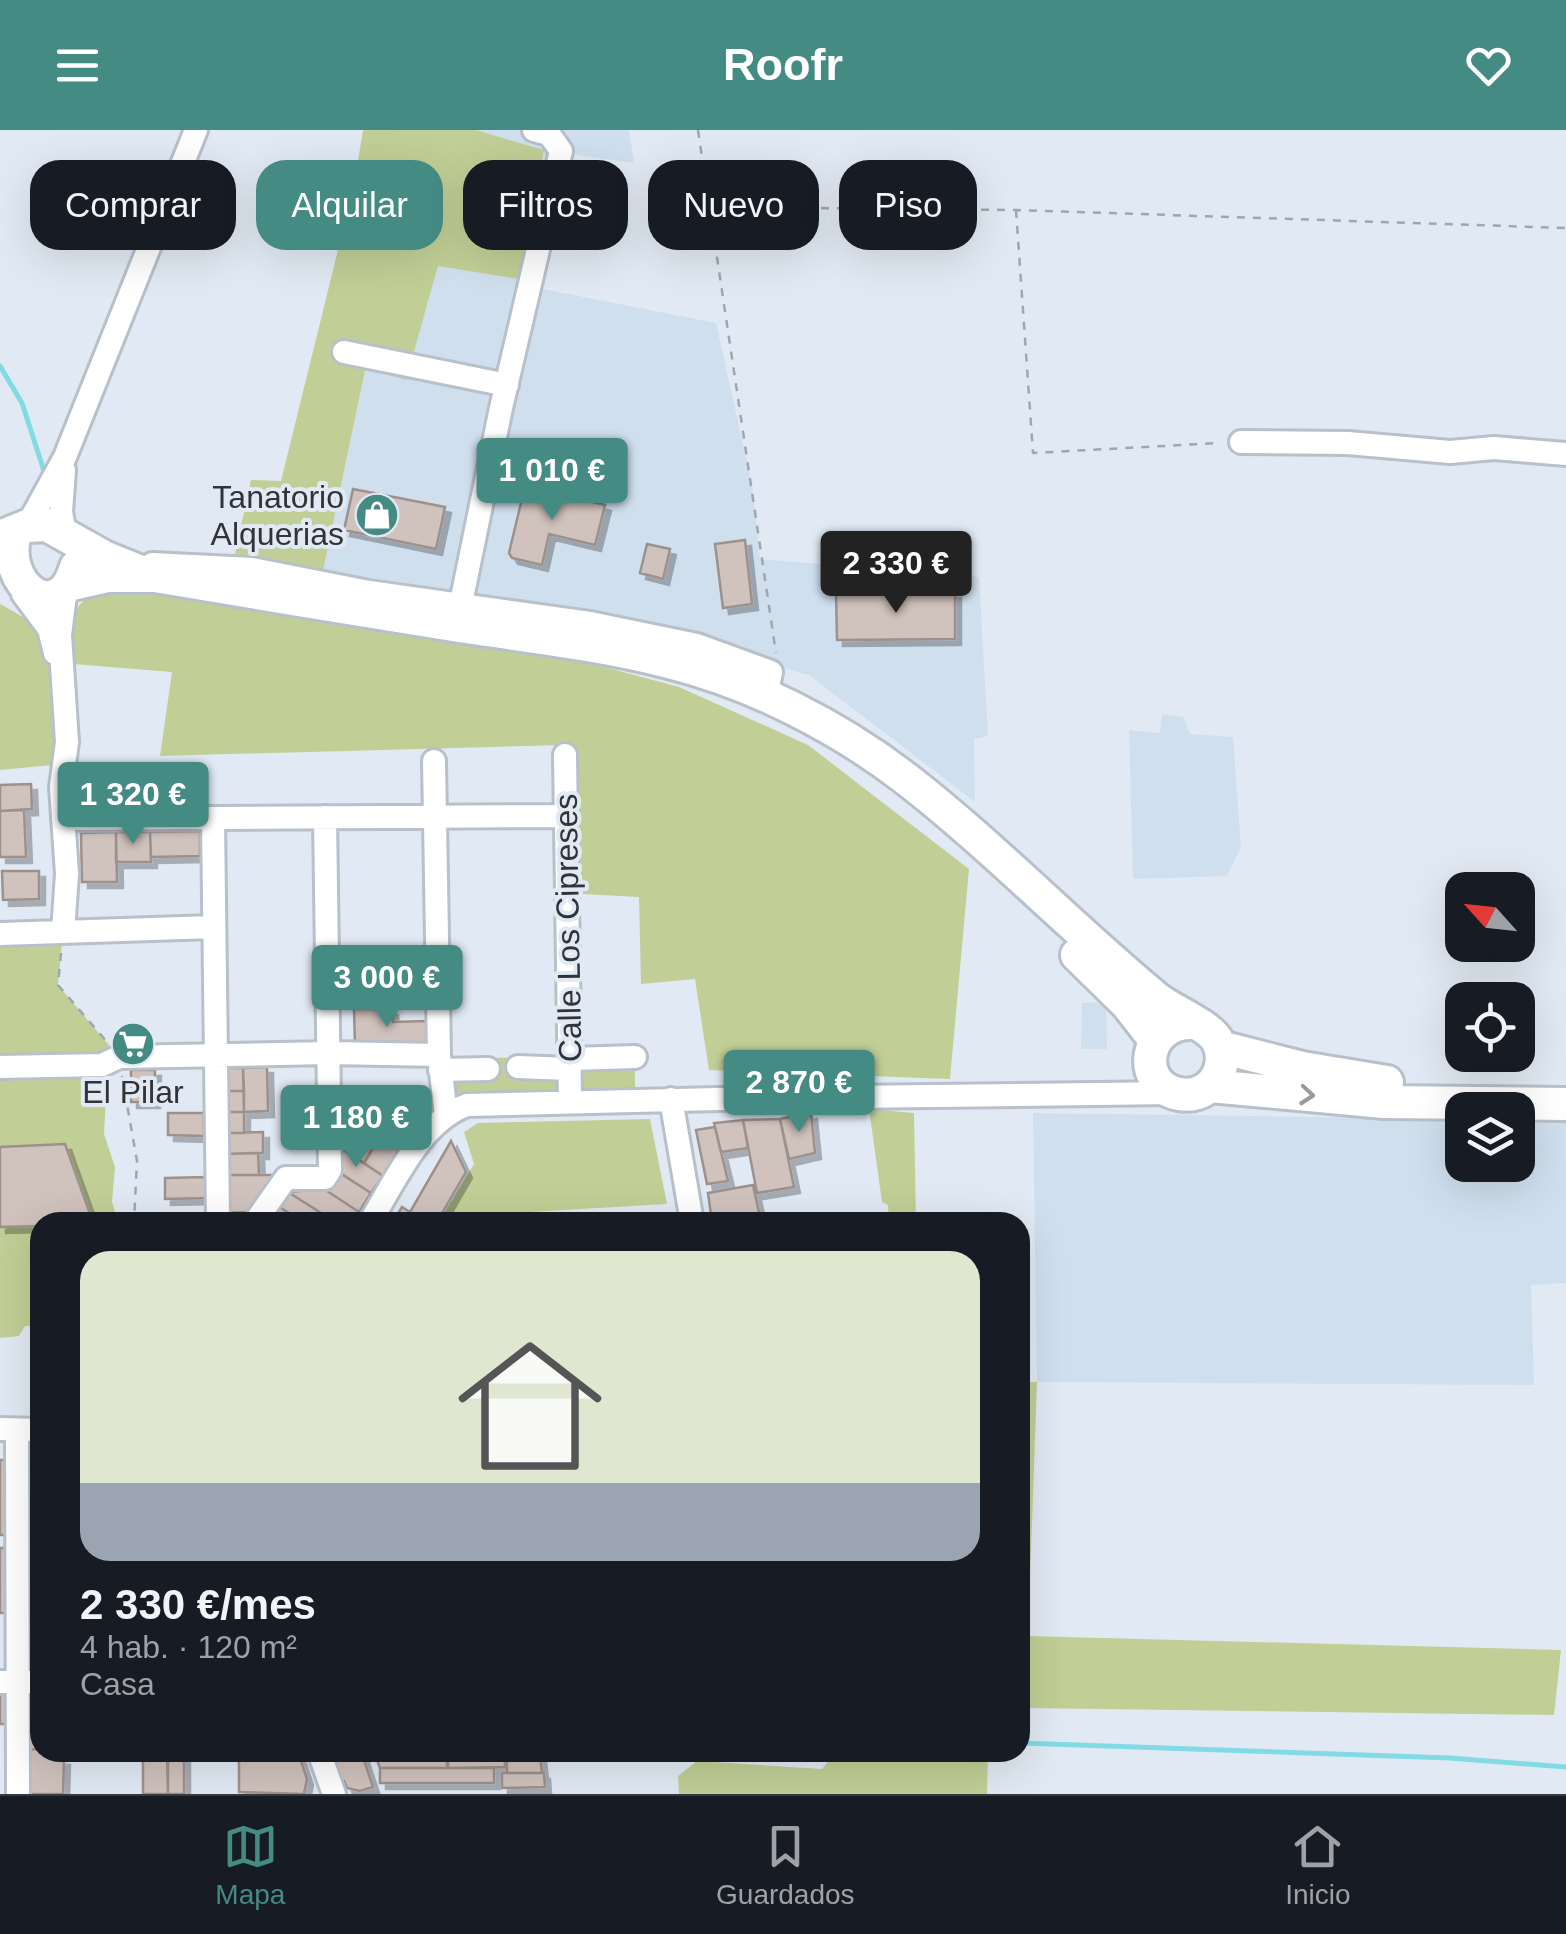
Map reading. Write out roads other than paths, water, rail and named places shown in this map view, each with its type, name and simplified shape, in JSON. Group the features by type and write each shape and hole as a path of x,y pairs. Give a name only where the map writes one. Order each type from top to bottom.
{"highway":[{"path":"155,576 120,564 47,525 12,532 3,557 11,584 46,598 67,586 108,576 155,576 610,651 772,682 839,735 903,777 984,843 1156,998 1210,1032 1220,1046 1221,1068 1210,1086"},
{"path":"67,536 76,558 67,586"},
{"path":"610,651 727,694 801,732 853,764 918,814 1127,1004 1153,1052 1158,1082 1174,1093 1193,1094 1210,1086 1384,1102 1566,1104"},
{"path":"1153,1052 1172,1026 1193,1023"},
{"path":"1220,1046 1283,1064 1379,1082 1566,1086"}],"street":[{"path":"12,532 65,457 196,130"},
{"path":"461,604 506,384 560,152 549,134 534,130"},
{"path":"344,352 506,384"},
{"path":"1241,442 1348,443 1450,452 1494,448 1566,454"},
{"path":"65,457 60,491 67,536"},
{"path":"120,564 190,564 252,570 369,592 590,623 697,645 772,672 772,682"},
{"path":"11,584 49,629 60,671"},
{"path":"64,932 66,874 61,787 67,742 60,635 67,586"},
{"name":"Calle Los Cipreses","path":"565,756 570,1101"},
{"path":"434,761 440,1062 446,1116"},
{"path":"63,819 566,816"},
{"path":"261,1212 286,1178 325,1178 330,1170 325,817"},
{"path":"213,818 218,1212"},
{"path":"0,934 213,927"},
{"path":"1096,1096 1134,1082 1153,1052"},
{"path":"0,1067 102,1065 119,1058 330,1053 488,1069"},
{"path":"518,1067 635,1057"},
{"path":"376,1212 420,1144 446,1116 479,1103 1174,1093"},
{"path":"671,1099 690,1212"},
{"path":"18,1794 19,1682 29,1568 9,1542 19,1430"},
{"path":"323,1762 334,1794"}],"waterway":[{"path":"0,366 22,403 45,474"},
{"path":"1030,1743 1450,1758 1566,1767"}],"place":[{"name":"Tanatorio Alquerias","path":"377,515"},
{"name":"El Pilar","path":"133,1044"}]}
